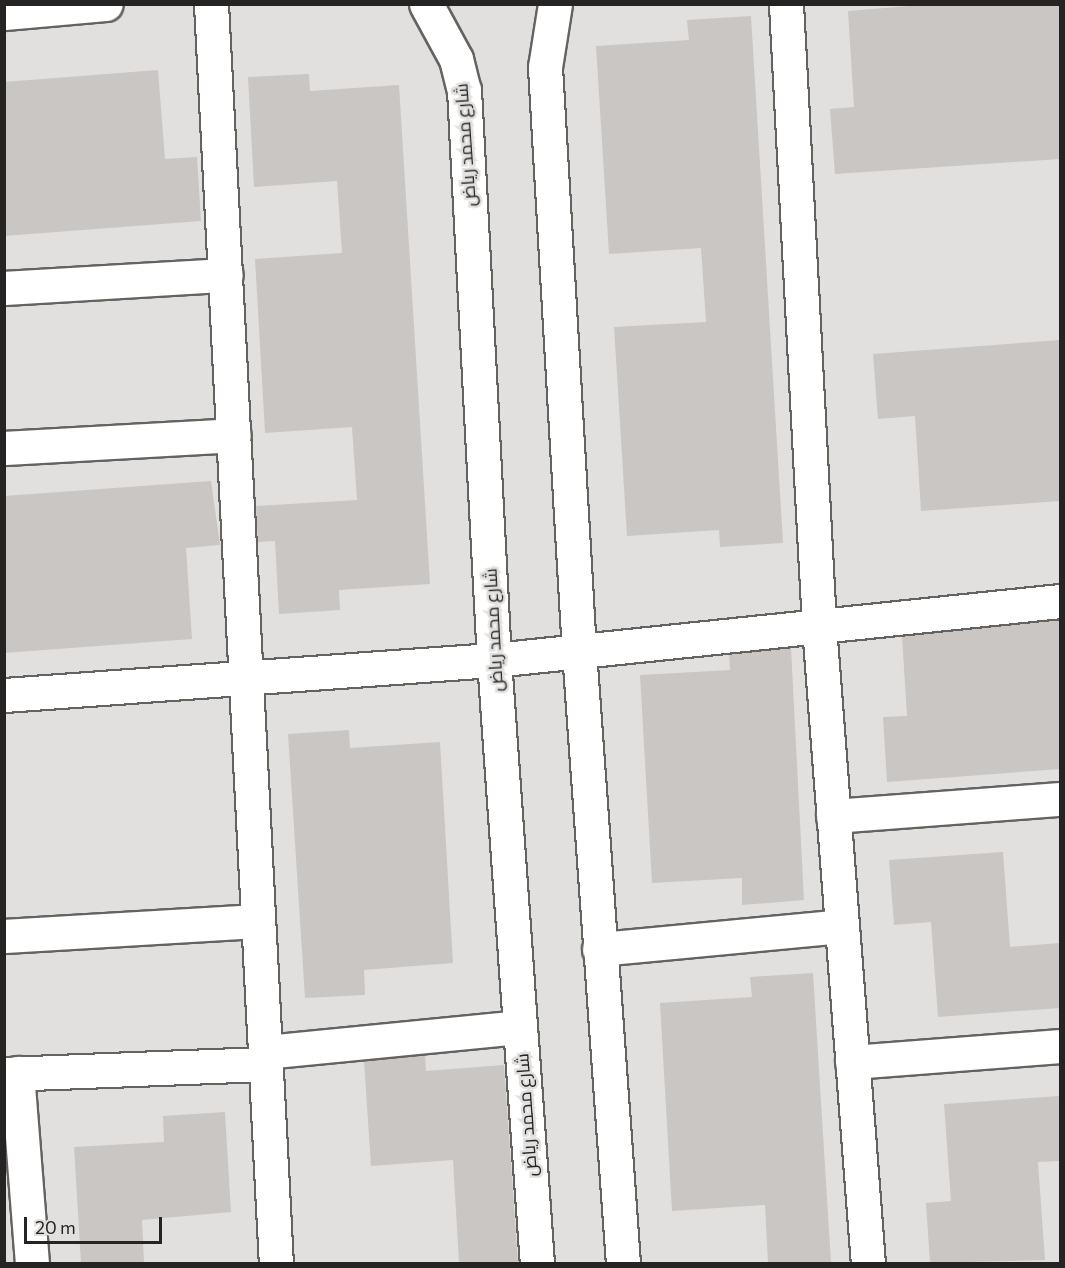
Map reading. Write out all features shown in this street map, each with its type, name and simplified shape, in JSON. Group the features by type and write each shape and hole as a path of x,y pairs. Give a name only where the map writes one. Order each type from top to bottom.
{"street":[{"path":"4,13 106,4"},
{"path":"211,4 276,1263"},
{"name":"شارع محمد رياض","path":"426,4 456,58 464,90 494,660 537,1263"},
{"path":"555,4 545,67 579,651 623,1263"},
{"path":"786,4 819,626 868,1263"},
{"path":"4,288 226,275"},
{"path":"4,448 234,435"},
{"path":"4,695 494,660 1060,601"},
{"path":"833,816 1060,799"},
{"path":"4,936 258,921"},
{"path":"599,949 842,926"},
{"path":"32,1263 11,1074 265,1058 520,1027"},
{"path":"852,1062 1060,1046"}],"building":[{"path":"933,4 1060,4 1060,159 835,174 830,109 854,107 848,11"},
{"path":"751,16 783,543 720,547 719,530 627,536 614,327 706,322 701,248 609,254 596,46 689,40 687,20"},
{"path":"158,70 165,159 197,157 201,221 4,236 4,82"},
{"path":"309,74 310,91 399,85 430,584 339,590 340,610 279,614 275,541 258,542 256,506 357,500 352,427 265,433 255,259 342,253 337,181 254,187 248,77"},
{"path":"1060,340 1060,501 921,511 915,416 878,419 873,354"},
{"path":"211,481 220,545 186,548 192,639 4,653 4,496"},
{"path":"1060,620 1060,769 887,782 883,717 907,716 902,636"},
{"path":"791,648 804,900 742,905 742,878 652,883 640,675 730,670 729,654"},
{"path":"349,730 350,748 440,742 453,963 364,970 365,995 305,998 288,734"},
{"path":"1003,852 1010,947 1060,943 1060,1008 938,1017 931,922 894,925 889,860"},
{"path":"813,973 831,1263 768,1263 765,1205 672,1211 660,1003 752,997 750,977"},
{"path":"425,1055 426,1071 504,1065 518,1263 459,1263 453,1160 371,1166 364,1061"},
{"path":"1060,1096 1060,1161 1038,1162 1045,1260 930,1263 926,1203 951,1201 944,1104"},
{"path":"225,1112 231,1212 142,1220 144,1263 81,1263 74,1147 164,1142 163,1116"}]}
